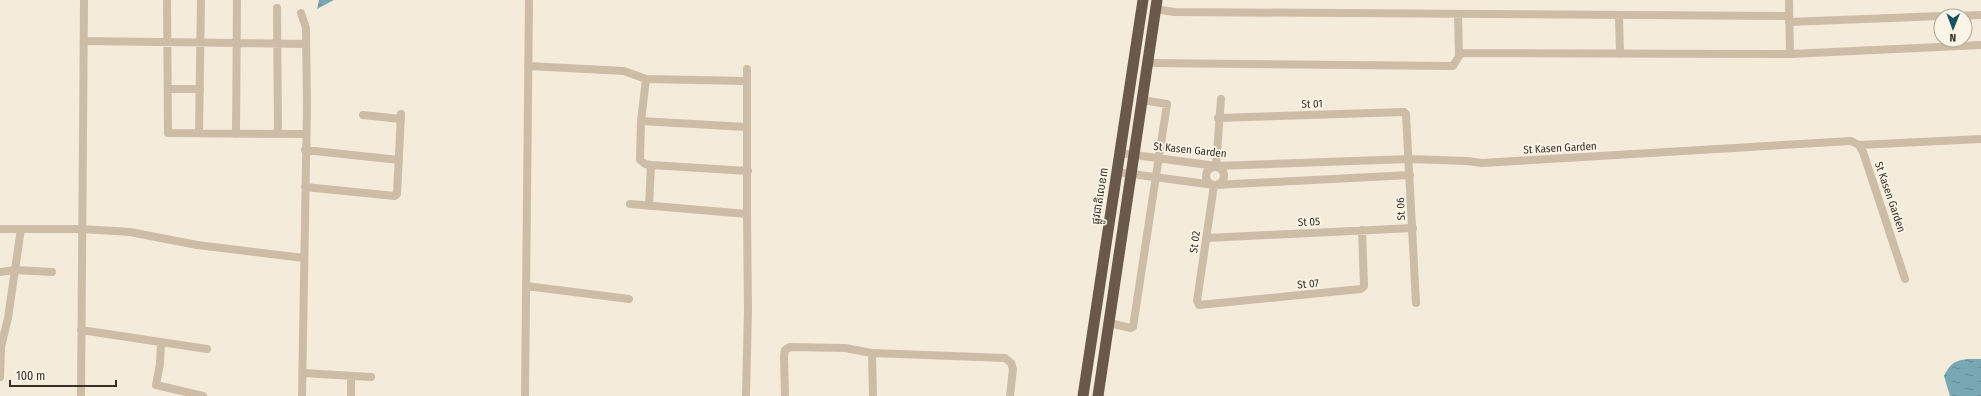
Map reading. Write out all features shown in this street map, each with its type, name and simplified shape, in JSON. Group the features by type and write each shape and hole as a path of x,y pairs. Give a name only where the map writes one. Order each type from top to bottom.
{"highway":[{"name":"ផ្លូវជាតិលេខ៣","path":"1084,396 1142,0"},
{"path":"1098,396 1156,5"}],"street":[{"path":"81,396 84,0"},
{"path":"167,0 166,43 168,133 305,134"},
{"path":"198,134 201,0"},
{"path":"236,134 237,0"},
{"path":"525,396 529,0"},
{"path":"1789,0 1790,54"},
{"path":"1156,5 1174,12 1458,14 1789,19 1933,16"},
{"path":"277,8 278,134"},
{"path":"301,14 306,28 302,396"},
{"path":"1148,63 1445,68 1453,66 1456,63 1459,53 1458,14"},
{"path":"1619,16 1620,54"},
{"path":"84,41 306,44"},
{"path":"1459,53 1790,54 1981,46"},
{"path":"528,66 624,72 646,79 746,81"},
{"path":"746,396 748,310 748,171 746,127 747,69"},
{"path":"646,79 641,121 640,160 651,165 748,171"},
{"path":"168,89 200,90"},
{"path":"1216,166 1218,118 1221,99"},
{"path":"1109,323 1131,328 1133,327 1157,177 1167,104 1142,100"},
{"name":"St 01","path":"1218,118 1404,112 1406,114"},
{"name":"St 06","path":"1406,114 1410,159 1416,303"},
{"path":"304,187 395,196 397,194 401,117 363,115"},
{"path":"641,121 746,127"},
{"path":"1859,145 1981,139"},
{"name":"St Kasen Garden","path":"1120,154 1216,166 1410,159 1482,163 1851,141 1859,145 1863,152 1905,279"},
{"path":"305,150 399,160"},
{"path":"649,206 651,165"},
{"path":"1214,185 1207,180 1205,175 1210,168 1216,166"},
{"path":"1214,185 1222,181 1224,175 1221,169 1216,166"},
{"path":"1117,172 1214,185 1410,176"},
{"name":"St 02","path":"1198,303 1214,185"},
{"path":"630,204 747,214"},
{"name":"St 05","path":"1207,238 1413,228"},
{"path":"0,229 82,229 130,232 197,245 304,258"},
{"path":"0,377 1,346 8,318 21,229"},
{"name":"St 07","path":"1198,303 1199,305 1361,289 1364,286 1362,230"},
{"path":"0,272 15,270 52,272"},
{"path":"526,286 629,299"},
{"path":"82,330 207,349"},
{"path":"161,342 160,364 156,385 203,396"},
{"path":"785,396 784,356 785,350 790,347 845,348 872,352 1005,358 1011,363 1013,369 1010,396"},
{"path":"872,352 873,396"},
{"path":"303,373 371,377"},
{"path":"350,396 351,376"}],"water":[{"path":"319,0 334,0 317,9"},
{"path":"1967,359 1981,359 1981,396 1950,396 1944,376 1953,364"}]}
